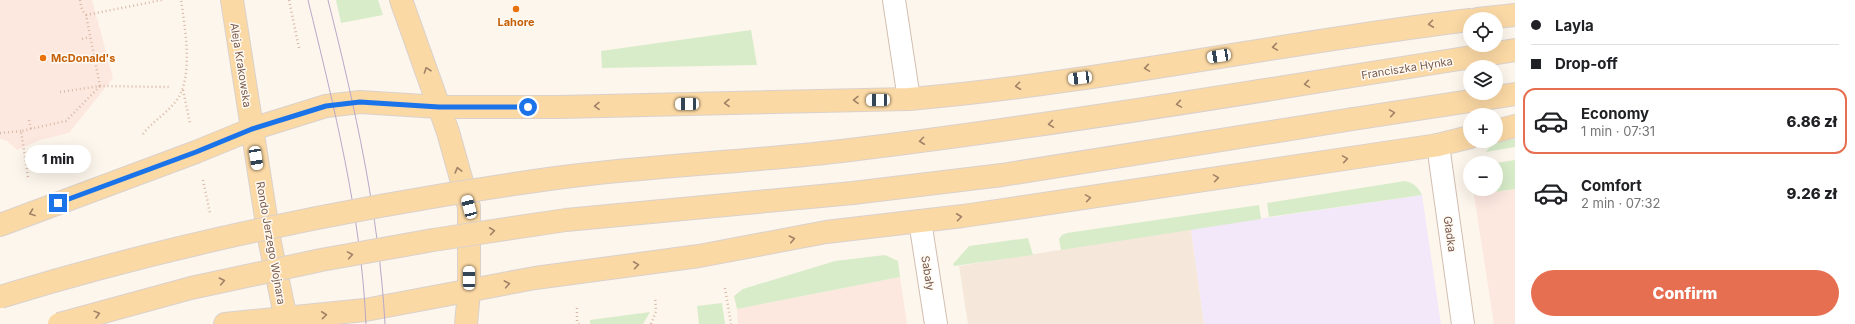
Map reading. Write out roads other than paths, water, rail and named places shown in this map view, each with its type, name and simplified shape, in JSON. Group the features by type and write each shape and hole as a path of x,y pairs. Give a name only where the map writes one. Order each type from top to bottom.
{"main road":[{"name":"Aleja Krakowska","path":"232,0 252,129"},
{"path":"401,0 439,107 469,207 469,292 466,324"},
{"path":"1503,16 1515,15"},
{"path":"0,225 196,152 252,129 326,106 360,102 439,107 560,107 910,99 951,96 1080,78 1388,30 1463,21"},
{"name":"Franciszka Hynka","path":"0,297 185,246 308,219 427,197 559,178 846,151 996,132 1515,50"},
{"path":"59,324 191,288 321,260 433,240 566,220 853,193 1002,174 1515,94"},
{"path":"1503,129 1515,126"},
{"name":"Rondo Jerzego Wojnara","path":"252,129 270,243 286,321 365,310 469,292 535,278 740,250 826,232 962,216 1438,145 1463,139"},
{"path":"225,324 286,321"}],"street":[{"path":"894,0 910,99"},
{"name":"Gładka","path":"1438,145 1463,324"},
{"name":"Sabały","path":"920,221 936,324"}],"tram line":[{"path":"308,0 345,160 358,242 366,324"},
{"path":"328,0 364,161 377,242 385,324"}],"place":[{"name":"Lahore","path":"516,9"},
{"name":"McDonald's","path":"43,58"}]}
